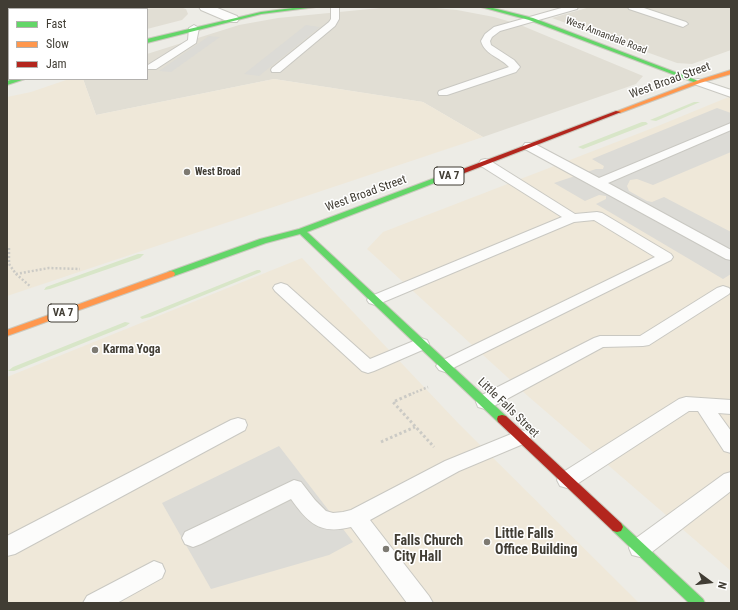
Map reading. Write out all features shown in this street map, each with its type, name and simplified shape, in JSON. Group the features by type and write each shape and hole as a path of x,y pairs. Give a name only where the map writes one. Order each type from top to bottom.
{"street":[{"path":"205,7 233,19"},
{"path":"148,41 194,28 261,13 314,7"},
{"name":"West Annandale Road","path":"483,7 531,19 698,82"},
{"name":"West Broad Street","path":"7,334 263,241 302,231 698,82 731,72"},
{"path":"7,83 18,80"},
{"name":"Little Falls Street","path":"302,231 698,603"}],"lane":[{"path":"276,70 332,24 335,19 335,7"},
{"path":"443,93 512,70 515,66 513,62 491,50 486,44 486,39 489,34 497,29 574,7"},
{"path":"632,7 683,24"},
{"path":"152,68 193,41 194,28"},
{"path":"698,82 731,94"},
{"path":"598,183 731,126"},
{"path":"529,146 731,256"},
{"path":"485,163 572,218"},
{"path":"375,300 572,218 597,216 666,257 445,366"},
{"path":"281,288 368,367 422,344"},
{"path":"485,402 600,342 642,341 723,291"},
{"path":"567,480 686,404 731,407"},
{"path":"704,406 731,446"},
{"path":"7,547 238,425"},
{"path":"193,538 294,488 313,513 323,521 340,522 356,517 452,466 521,437"},
{"path":"640,548 731,480"},
{"path":"356,517 421,603"},
{"path":"95,603 154,571"}],"path":[{"path":"9,248 8,264 16,274 31,287"},
{"path":"16,274 49,268 80,269"},
{"path":"428,387 393,402 452,466"},
{"path":"381,442 415,426"}],"shaded area":[{"path":"40,7 180,7 186,9 188,14 182,20 148,29 148,8"},
{"path":"390,7 425,7 457,10 494,17 518,24 643,76 636,84 483,137 423,102 274,79 96,115 83,80 148,80 148,54 239,25 278,18"},
{"path":"590,7 731,7 731,50 692,64 677,63 552,18"},
{"path":"306,25 320,27 259,76 244,74"},
{"path":"209,36 220,37 171,72 159,71"},
{"name":"West Broad","path":"274,79 423,102 483,137 7,296 7,97 31,92 66,80 83,80 96,115"},
{"path":"731,96 731,571 529,397 367,249 383,232 658,126"},
{"path":"717,108 731,113 731,152 653,185 637,179 630,180 627,186 629,191 647,201 652,202 664,197 731,232 731,274 723,279 596,204 606,199 606,196 599,195 585,201 554,183 596,169 603,169 604,166 592,159"},
{"path":"302,258 459,424 639,603 7,603 7,377"},
{"path":"279,446 353,542 329,555 211,589 162,503"}],"green space":[{"path":"7,7 38,7 8,8 7,72"},
{"path":"694,102 700,102 656,121 650,120"},
{"path":"642,122 646,122 648,124 583,149 578,147"},
{"path":"138,254 144,254 140,258 44,290 46,287"},
{"path":"260,270 261,272 150,317 142,319 140,317"},
{"path":"125,322 130,323 126,326 14,371 8,371 13,367"}],"traffic: fast":[{"path":"148,41 261,13 314,7"},
{"path":"483,7 531,19 698,82"},
{"path":"7,83 18,80"},
{"path":"171,274 263,241 302,231 459,172"},
{"path":"302,231 502,419"},
{"path":"617,527 698,603"}],"traffic: slow":[{"path":"618,112 698,82 731,72"},
{"path":"7,333 171,274"}],"traffic: jam":[{"path":"459,172 618,112"},
{"path":"502,419 617,527"}],"place":[{"name":"West Broad","path":"187,172"},
{"name":"Karma Yoga","path":"95,350"},
{"name":"Little Falls Office Building","path":"487,542"},
{"name":"Falls Church City Hall","path":"386,549"}]}
